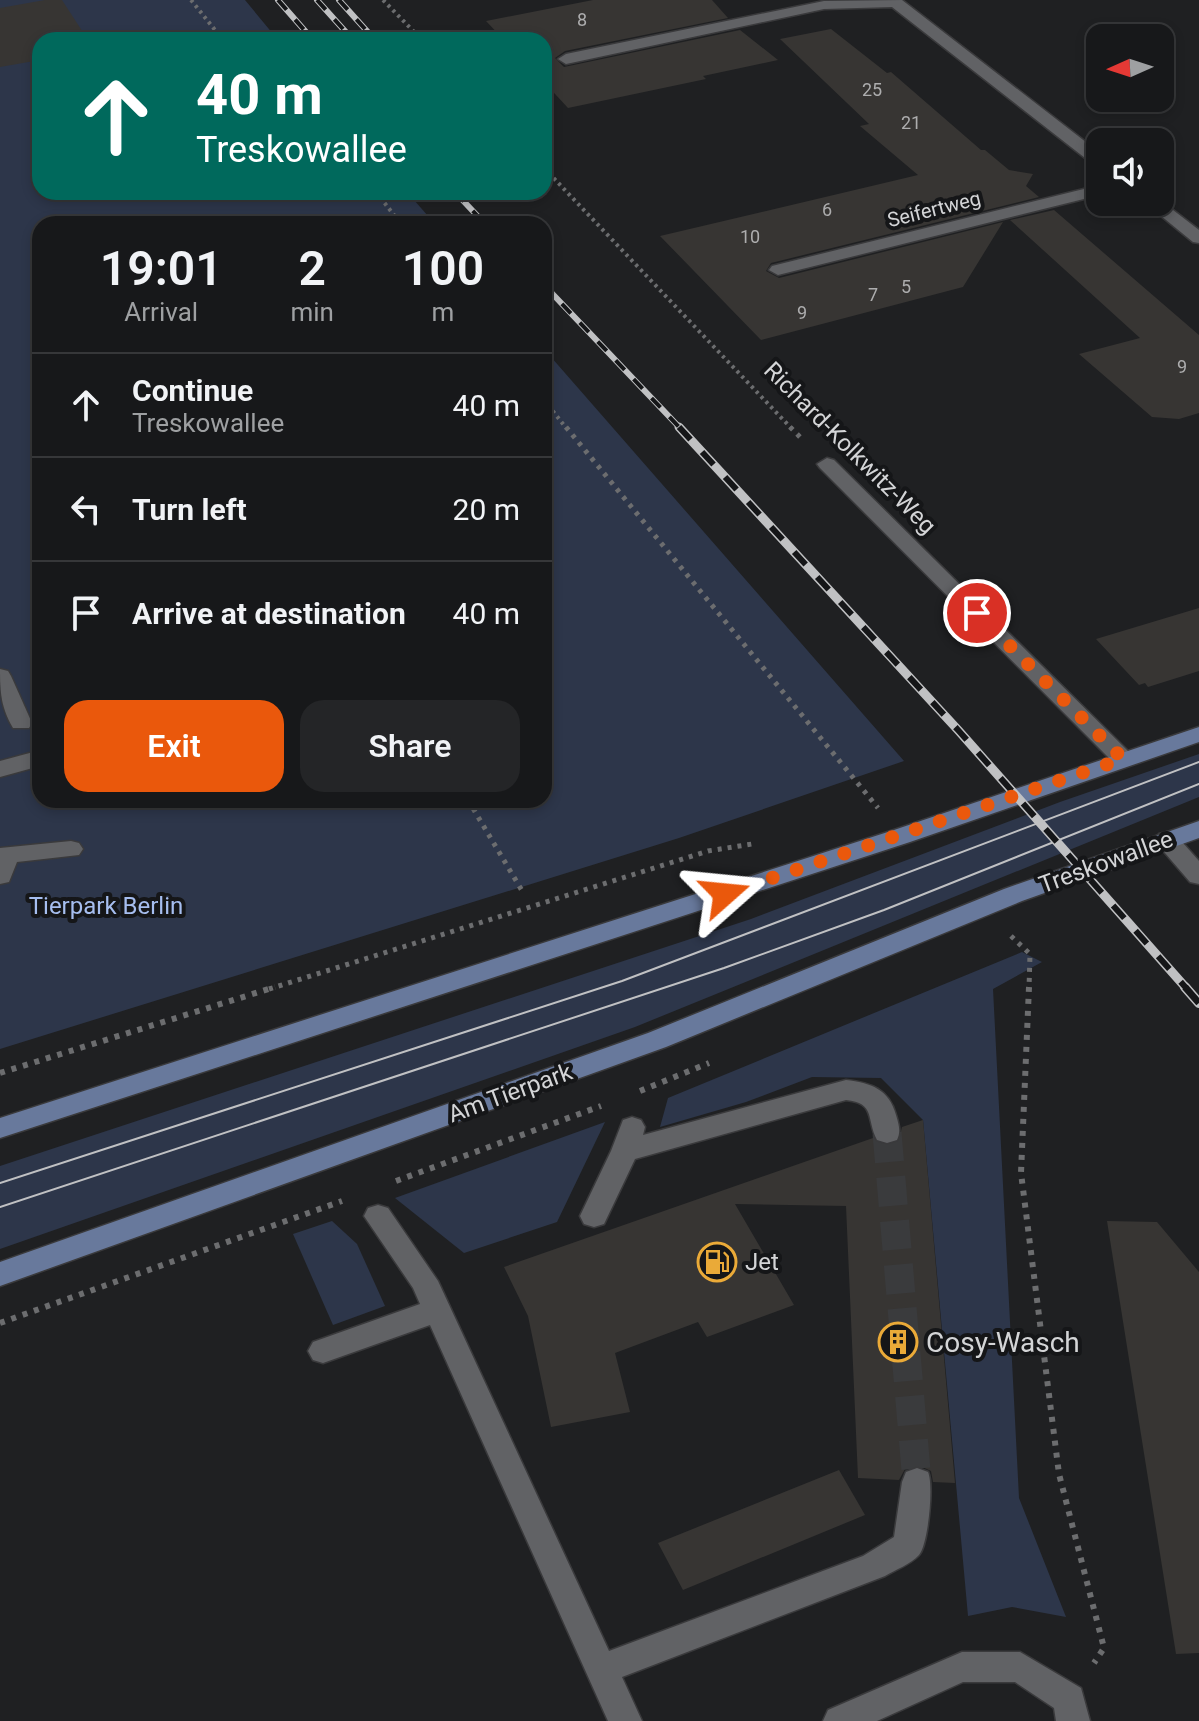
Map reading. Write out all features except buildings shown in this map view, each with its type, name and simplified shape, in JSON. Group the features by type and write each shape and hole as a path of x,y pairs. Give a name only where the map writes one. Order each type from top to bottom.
{"main road":[{"path":"0,1128 1015,797 1199,734"},
{"name":"Treskowallee","path":"1013,895 1199,829"},
{"name":"Am Tierpark","path":"0,1274 657,1040 1013,895"}],"street":[{"path":"566,59 824,5 894,1 1086,150"},
{"name":"Seifertweg","path":"778,270 1086,193"},
{"path":"1170,216 1199,238"},
{"name":"Richard-Kolkwitz-Weg","path":"827,464 1123,759"},
{"path":"0,676 21,723"},
{"path":"0,769 32,760"},
{"path":"1167,840 1199,876"},
{"path":"0,876 7,854 71,849"},
{"path":"594,1216 628,1139 846,1090 866,1091 881,1105 887,1133"},
{"path":"378,1216 424,1281 625,1721"},
{"path":"323,1351 438,1310"},
{"path":"602,1669 874,1566 908,1545 917,1482"},
{"path":"840,1721 962,1667 1020,1667 1071,1710"}],"path":[{"path":"191,0 217,32"},
{"path":"383,0 414,32"},
{"name":"Richard-Kolkwitz-Weg","path":"552,176 827,464"},
{"path":"382,200 395,216"},
{"path":"552,410 858,782"},
{"path":"861,810 891,801"},
{"path":"473,808 524,894"},
{"path":"0,1073 708,851 755,844"},
{"path":"1011,936 1030,954 1021,1173 1039,1332 1059,1474 1104,1648 1071,1710"},
{"path":"627,1096 715,1061"},
{"path":"391,1183 612,1101"},
{"path":"0,1323 348,1199"}],"green space":[{"name":"Tierpark Berlin","path":"0,0 245,0 271,32 32,32 32,200 414,200 428,216 32,216 32,808 552,808 552,358 904,761 679,838 0,1049"},
{"path":"1199,754 1199,797 635,1027 0,1249 0,1166 751,919 1060,802"},
{"path":"1022,952 1042,962 993,989 1019,1498 1066,1617 1012,1607 968,1616 923,1120 881,1078 812,1077 746,1102 660,1127 668,1098"},
{"path":"605,1122 557,1222 464,1253 395,1198"},
{"path":"332,1221 357,1244 385,1306 333,1325 293,1234"}],"tunnel":[{"path":"887,1133 917,1482"}],"tram line":[{"path":"0,1183 622,981 1199,762"},
{"path":"0,1207 724,968 884,910 1199,784"}],"railway":[{"path":"278,0 306,32"},
{"path":"317,0 346,32"},
{"path":"339,0 368,32"},
{"path":"462,200 478,216"},
{"path":"552,293 681,429"},
{"path":"679,427 958,730 1187,989"},
{"path":"1185,987 1199,1003"}],"place":[{"name":"Jet","path":"717,1262"},
{"name":"Cosy-Wasch","path":"898,1342"}],"route":[{"path":"725,894 1123,759 977,613"}]}
